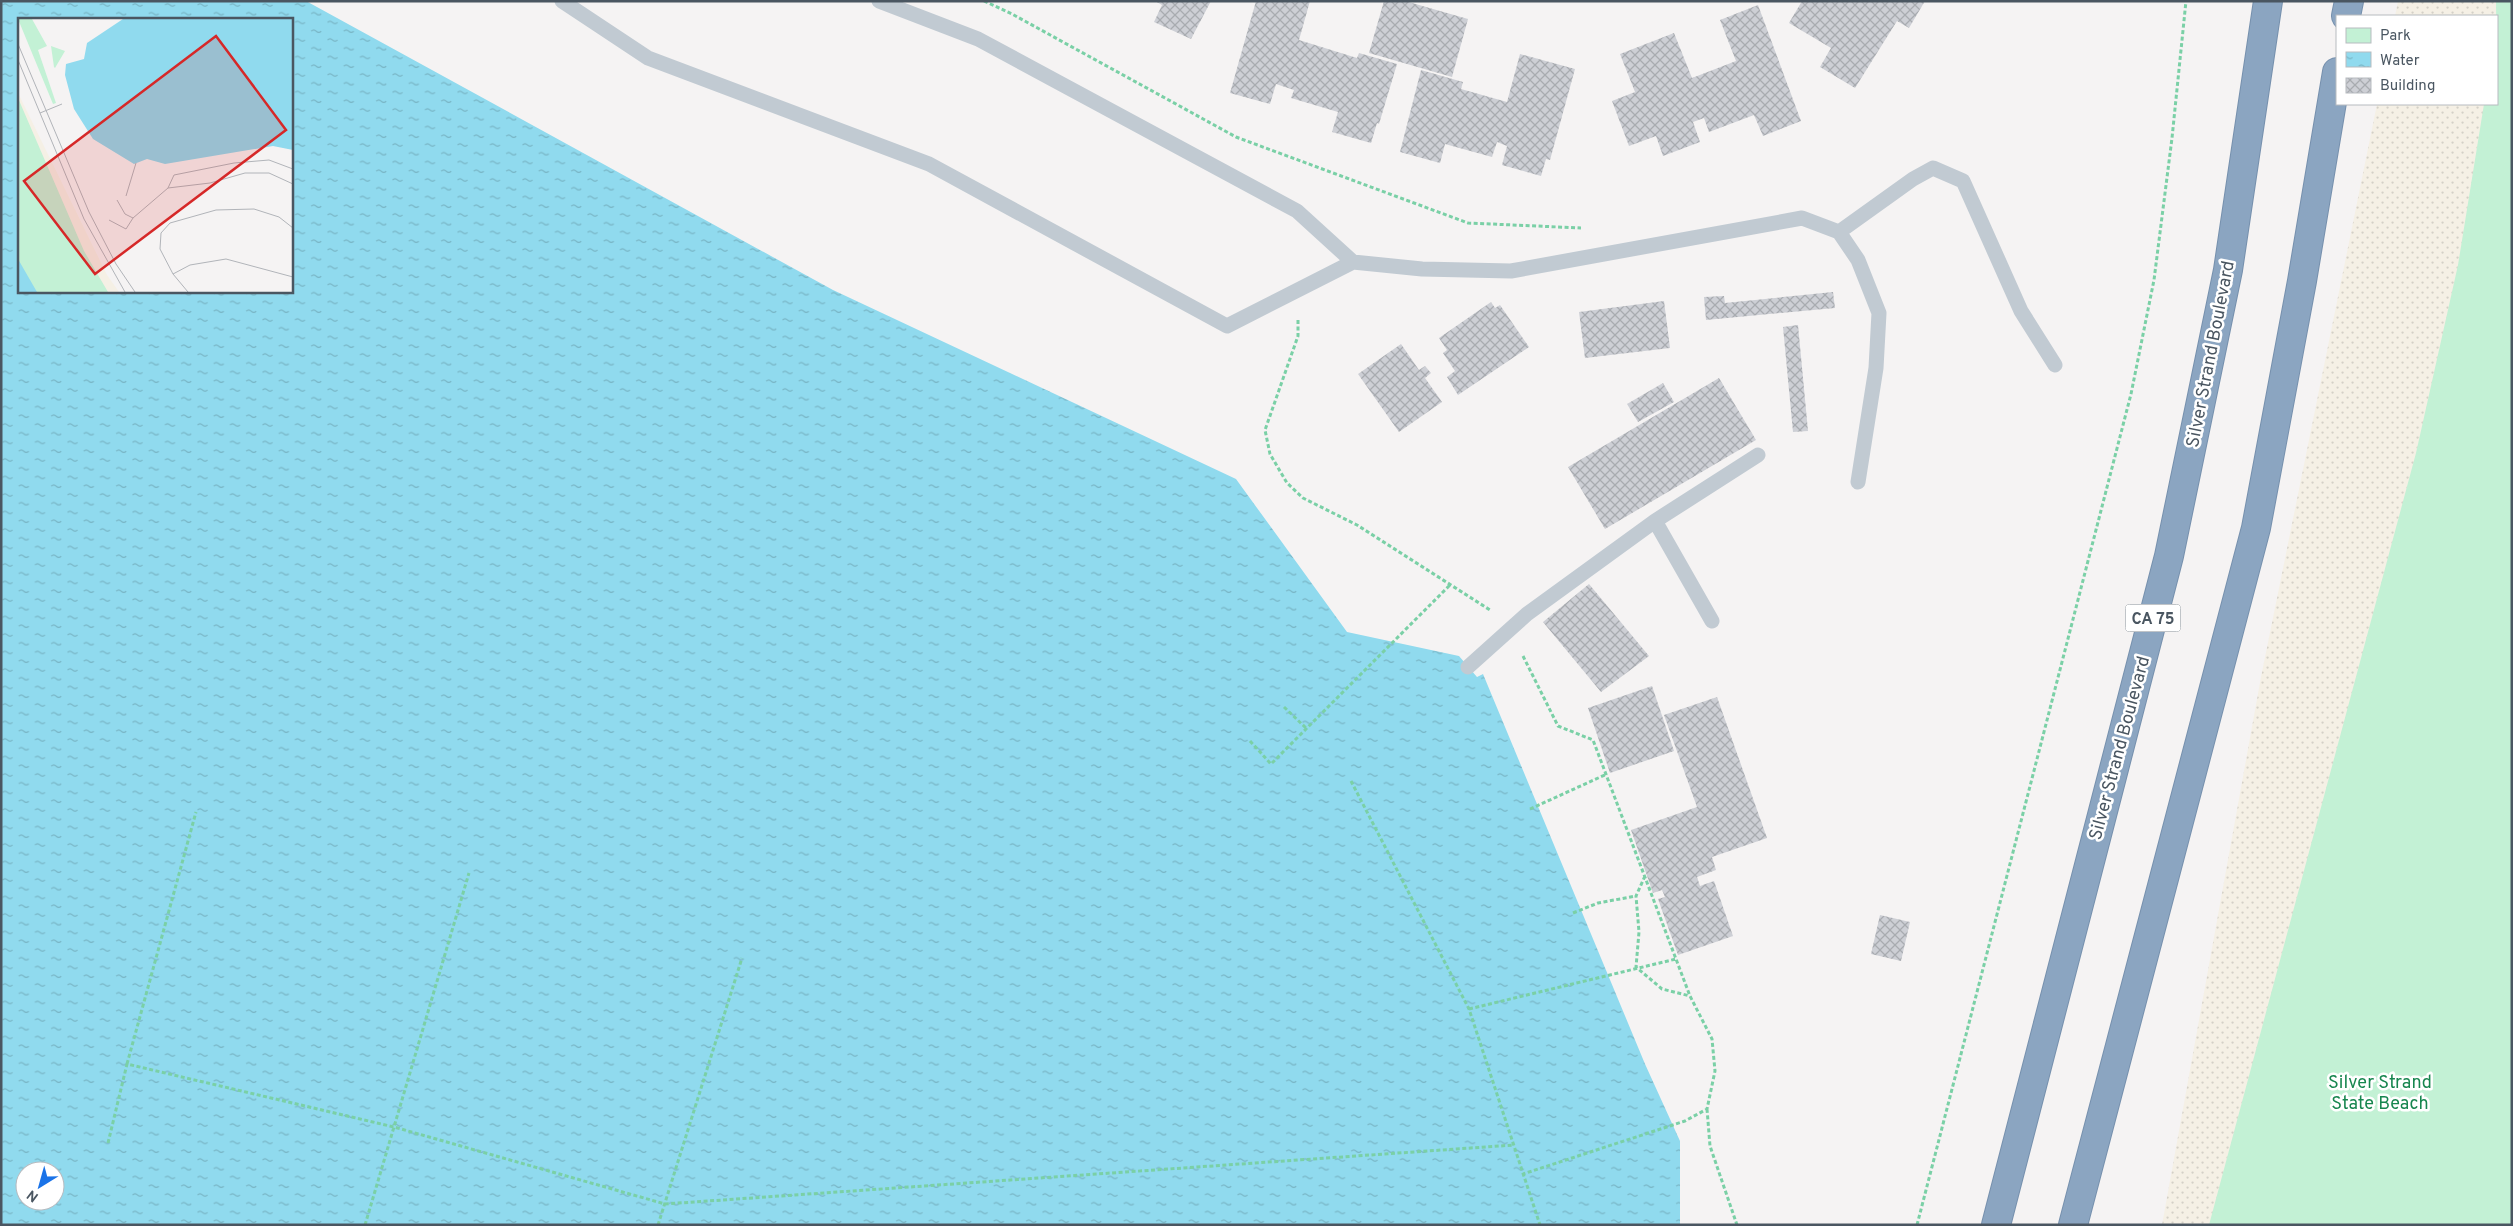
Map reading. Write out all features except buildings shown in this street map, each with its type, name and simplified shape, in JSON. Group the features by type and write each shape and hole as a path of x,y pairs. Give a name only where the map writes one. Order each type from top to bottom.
{"highway":[{"name":"Silver Strand Boulevard","path":"1996,1225 2169,556 2228,270 2268,1"},
{"path":"2346,15 2349,1"},
{"path":"2073,1225 2256,528 2302,281 2336,78"}],"lane":[{"path":"562,1 648,58 929,164 1226,326 1353,262 1422,269 1511,271 1802,218 1839,232 1858,260 1880,313 1876,368 1858,482"},
{"path":"879,1 978,39 1297,211 1353,262"},
{"path":"1839,232 1913,179 1933,168 1963,181 2021,311 2056,365"},
{"path":"1468,667 1527,614 1655,521 1758,455"},
{"path":"1655,521 1712,621"}],"path":[{"path":"984,1 1012,14 1236,138 1468,223 1589,229"},
{"path":"1917,1225 2130,394 2154,280 2172,138 2186,1"},
{"path":"1250,741 1272,764 1450,585"},
{"path":"1284,708 1306,728"},
{"path":"1530,809 1606,774"},
{"path":"1351,781 1470,1009 1540,1225"},
{"path":"108,1144 127,1064 196,812"},
{"path":"365,1225 469,873"},
{"path":"1636,968 1639,932 1636,896 1645,876"},
{"path":"1573,912 1598,903 1636,896"},
{"path":"658,1225 742,958"},
{"path":"1470,1009 1676,959"},
{"path":"1636,968 1662,989 1690,996"},
{"path":"1712,1039 1715,1072 1707,1109 1710,1146 1738,1225"},
{"path":"127,1064 394,1127 664,1204 1514,1145"},
{"path":"1523,1174 1685,1121 1707,1109"}],"sand":[{"path":"2398,1 2512,1 2366,1225 2162,1225 2261,677 2377,105 2498,105 2498,15 2395,15"}],"green space":[{"name":"Silver Strand State Beach","path":"2496,1 2512,1 2512,1225 2209,1225 2416,453 2458,265 2484,105 2498,105 2498,15 2496,15"}],"water":[{"path":"1,1 306,1 833,290 1236,479 1347,632 1459,656 1477,677 1483,674 1645,1064 1680,1141 1680,1225 1,1225"}]}
